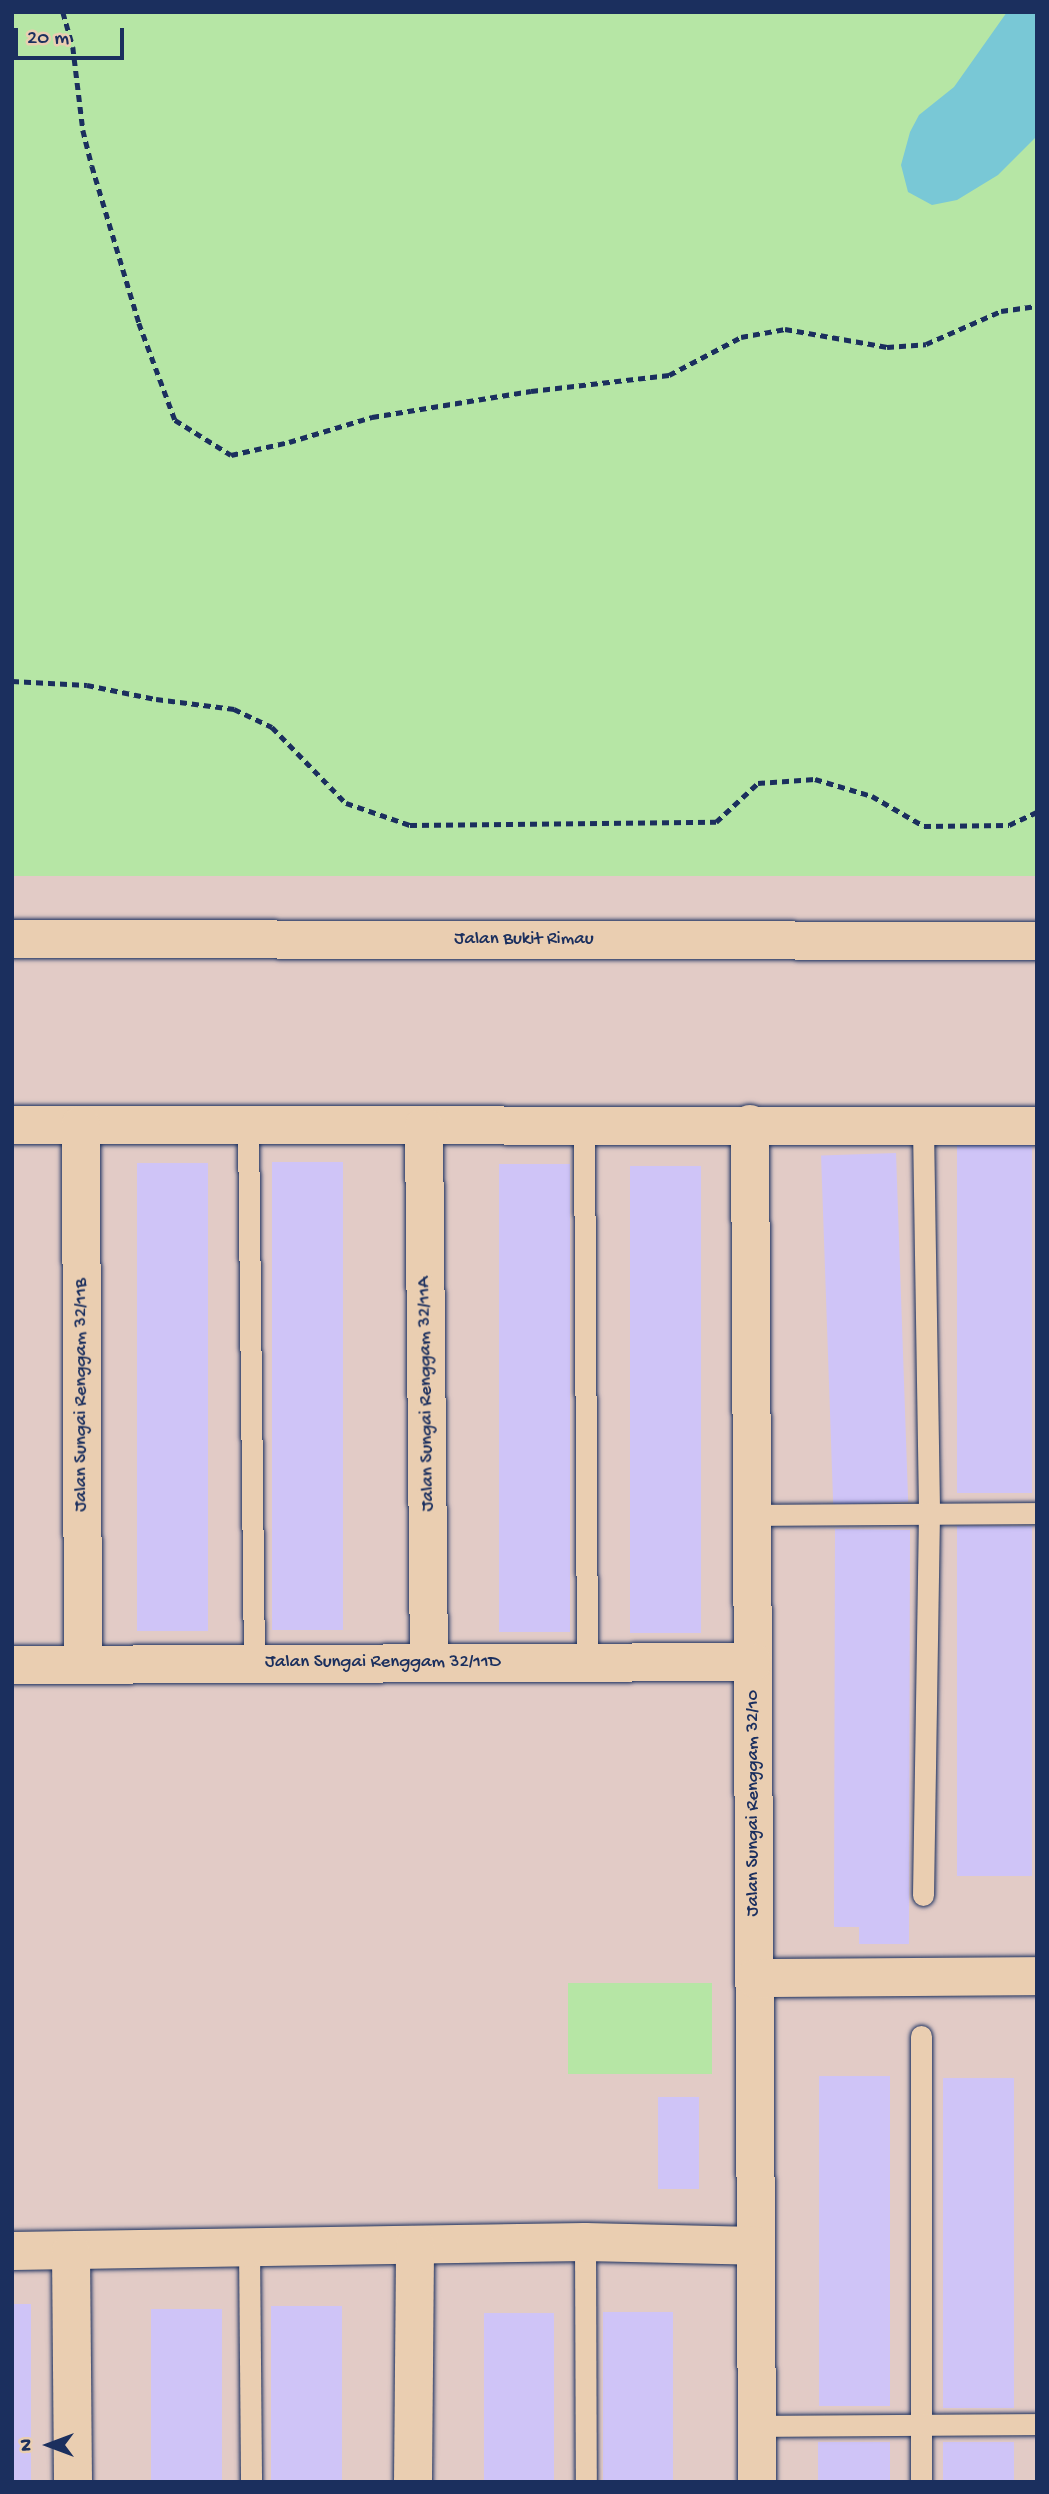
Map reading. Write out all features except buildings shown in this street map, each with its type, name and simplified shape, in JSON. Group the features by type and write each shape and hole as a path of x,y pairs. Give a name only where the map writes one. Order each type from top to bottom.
{"street":[{"name":"Jalan Bukit Rimau","path":"12,939 1037,941"},
{"name":"Jalan Sungai Renggam 32/10","path":"750,1124 757,2482"},
{"path":"12,1125 1037,1126"},
{"name":"Jalan Sungai Renggam 32/11B","path":"80,1125 83,1665"},
{"name":"Jalan Sungai Renggam 32/11A","path":"424,1126 429,1662"},
{"name":"Jalan Sungai Renggam 32/11D","path":"12,1665 753,1661"},
{"path":"755,1978 1037,1976"},
{"path":"12,2251 586,2242 756,2246"},
{"path":"413,2482 415,2245"},
{"path":"71,2252 73,2482"}],"lane":[{"path":"584,1124 587,1662"},
{"path":"248,1125 254,1664"},
{"path":"923,1127 929,1513 923,1895"},
{"path":"753,1515 1037,1513"},
{"path":"921,2036 921,2482"},
{"path":"586,2242 586,2482"},
{"path":"249,2246 251,2482"},
{"path":"757,2426 1037,2424"}],"path":[{"path":"63,12 73,47 83,130 92,166 139,323 175,420 231,455 289,442 372,417 531,391 669,375 741,337 785,330 887,347 926,344 1001,311 1037,306"},
{"path":"12,681 87,685 156,699 234,709 272,727 345,803 410,825 716,822 758,783 815,779 872,796 924,826 1009,825 1037,812"}],"green space":[{"path":"12,12 1037,12 1037,876 12,876"},
{"path":"568,1983 712,1983 712,2074 568,2074"}],"water":[{"path":"1007,12 1037,12 1037,136 998,175 957,200 932,205 908,192 901,165 910,132 919,115 954,87"}]}
